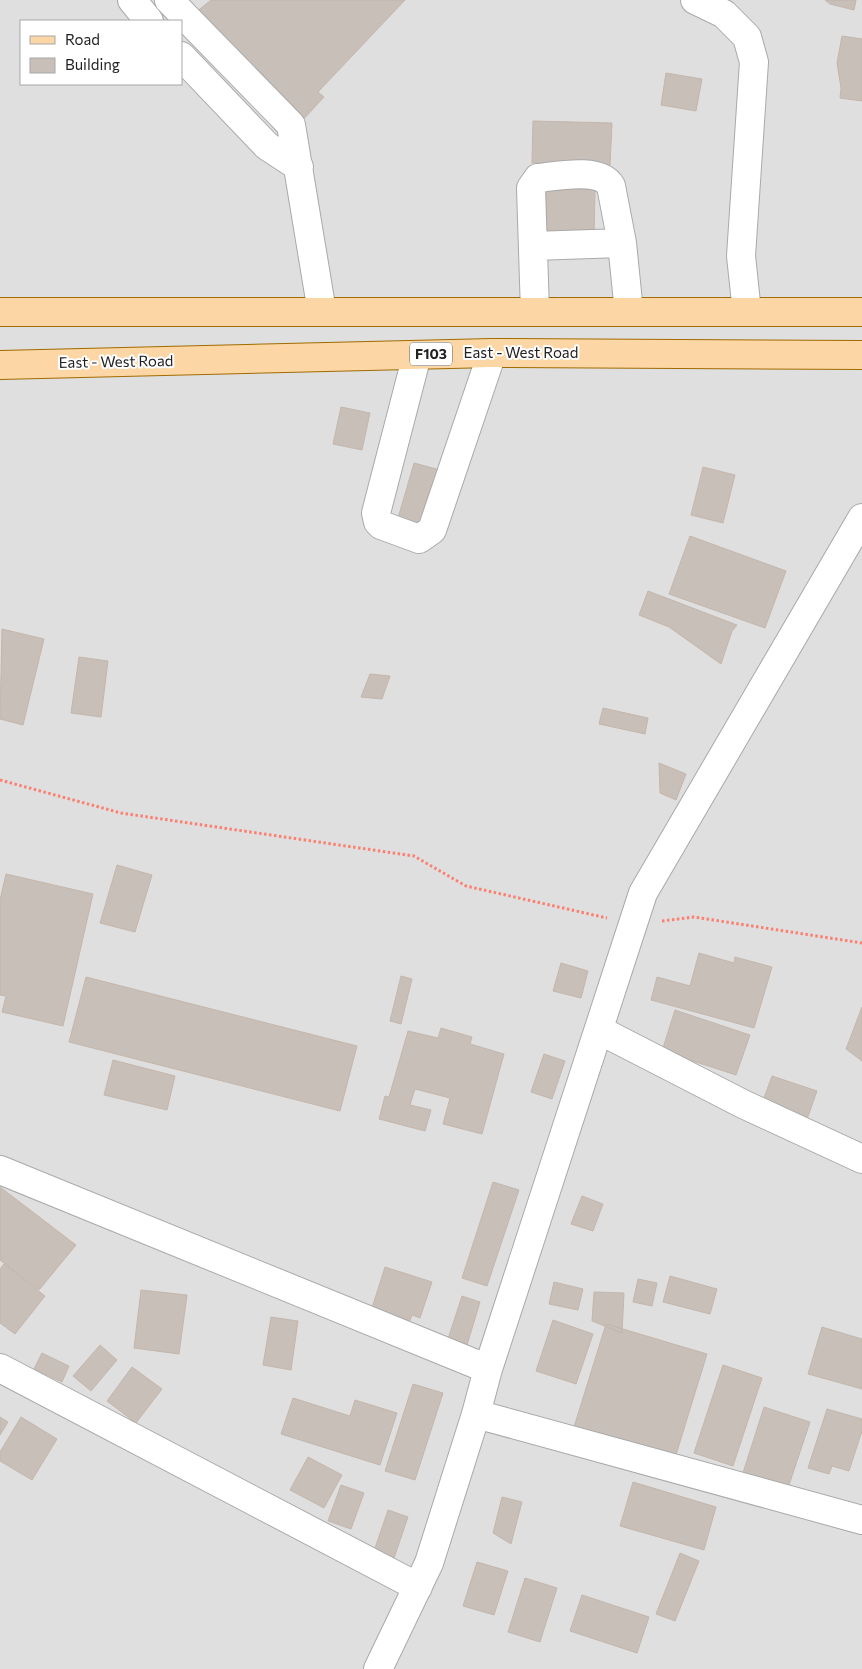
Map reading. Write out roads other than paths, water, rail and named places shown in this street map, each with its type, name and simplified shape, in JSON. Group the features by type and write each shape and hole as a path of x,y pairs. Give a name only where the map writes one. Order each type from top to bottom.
{"main road":[{"path":"0,312 862,312"},
{"name":"East - West Road","path":"0,365 492,353 862,355"}],"street":[{"path":"132,0 148,20"},
{"path":"169,0 291,124 322,312"},
{"path":"695,0 724,14 747,37 754,62 741,256 747,312"},
{"path":"182,57 267,146 299,167"},
{"path":"535,312 530,188 538,178 586,174 601,176 607,179 611,186 622,243 630,312"},
{"path":"533,246 622,243"},
{"path":"418,355 376,513 381,526 419,539 432,530 492,353"},
{"path":"378,1669 429,1563 476,1414 488,1369 643,893 862,518"},
{"path":"599,1030 743,1104 862,1159"},
{"path":"0,1170 488,1369"},
{"path":"0,1368 418,1586"},
{"path":"476,1414 862,1520"}]}
